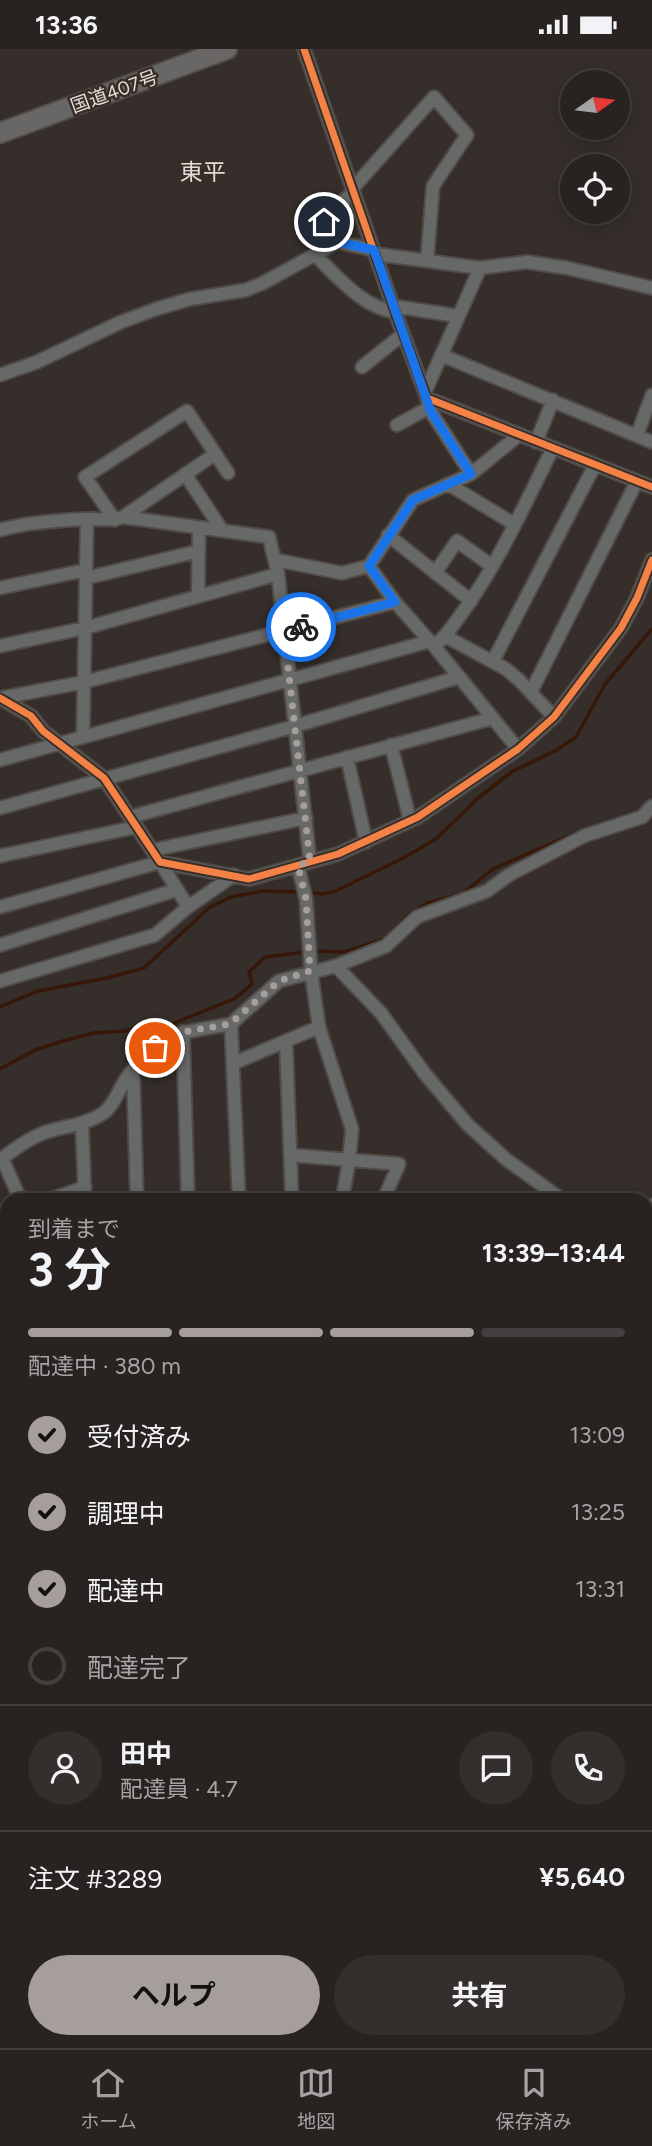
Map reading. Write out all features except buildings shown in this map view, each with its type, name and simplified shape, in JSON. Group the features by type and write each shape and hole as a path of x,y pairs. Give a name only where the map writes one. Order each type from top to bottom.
{"highway":[{"name":"国道407号","path":"0,132 227,49"}],"street":[{"path":"304,49 431,412 471,474"},
{"path":"427,261 433,186 467,135 433,97 354,190 330,212 324,222 338,242 375,252 427,261 480,268 527,263 567,268 652,288"},
{"path":"0,375 37,362 121,322 156,309 190,299 246,290 338,242"},
{"path":"315,255 364,300 385,311 394,309 458,316"},
{"path":"397,425 427,399 441,355 480,268"},
{"path":"362,367 403,334"},
{"path":"441,355 652,442"},
{"path":"637,435 652,395"},
{"path":"427,399 652,487"},
{"path":"536,442 553,400"},
{"path":"119,518 85,477 187,411 228,473"},
{"path":"276,560 342,573 369,566 413,500 471,474 519,435"},
{"path":"0,759 432,643 445,636 492,566 553,448"},
{"path":"119,518 215,454"},
{"path":"493,661 595,465"},
{"path":"185,474 222,530"},
{"path":"531,692 637,481"},
{"path":"448,484 514,524"},
{"path":"0,530 19,525 119,518 269,537 278,574 310,861"},
{"path":"83,737 87,519"},
{"path":"198,596 199,528"},
{"path":"388,535 471,601"},
{"path":"435,573 457,541 492,566"},
{"path":"0,588 199,551"},
{"path":"157,856 249,879 338,853 410,821 518,749 554,717 621,628 637,598 652,560"},
{"path":"369,566 395,602 518,749"},
{"path":"0,646 85,628 278,574"},
{"path":"1,698 84,683 395,602"},
{"path":"445,636 506,669 554,717"},
{"path":"0,808 295,726 459,677"},
{"path":"1,698 32,716 43,731 104,778 188,907"},
{"path":"0,856 133,822 347,757 493,718"},
{"path":"391,745 410,821"},
{"path":"347,757 366,842"},
{"path":"17,1193 1,1159 26,1141 82,1124 108,1109 133,1070 162,1041 183,1032 230,1024 279,981 336,966 386,946 418,917 487,891 509,876 584,836 642,817 652,806"},
{"path":"0,907 157,856 306,818"},
{"path":"298,866 306,899 310,971 319,1027 352,1129 343,1193"},
{"path":"0,981 155,935 188,907 234,875"},
{"path":"0,945 176,890"},
{"path":"336,966 381,1013 425,1074 468,1125 507,1160 553,1193"},
{"path":"230,1024 239,1193"},
{"path":"234,1063 319,1027"},
{"path":"183,1032 188,1193"},
{"path":"286,1041 292,1193"},
{"path":"133,1070 137,1193"},
{"path":"82,1124 85,1193"},
{"path":"290,1155 399,1164 386,1193"}],"waterway":[{"path":"307,892 323,894 336,891 405,857 436,839 477,799 513,771 555,751 576,737 605,684 652,629"},
{"path":"314,951 345,952 385,939 410,914 428,903 462,894 493,869 580,831"},
{"path":"0,1007 38,991 144,968 210,907 231,897 263,891 300,892"},
{"path":"0,1069 35,1050 94,1033 125,1031 149,1024 164,1027 234,999 252,984 249,972 265,957 306,952"}],"cycle path":[{"path":"304,49 427,398 652,487"},
{"path":"0,698 31,716 43,731 104,778 160,862 249,879 338,854 418,817 518,749 554,717 621,628 637,598 652,560"}],"way so far":[{"path":"155,1048 162,1041 183,1032 230,1024 279,981 310,971 306,899 298,866 310,861 284,631 301,627"}],"district":[{"name":"東平","path":"203,172"}],"route":[{"path":"301,627 395,602 369,566 413,500 471,474 431,412 374,250 338,242 324,222"}]}
